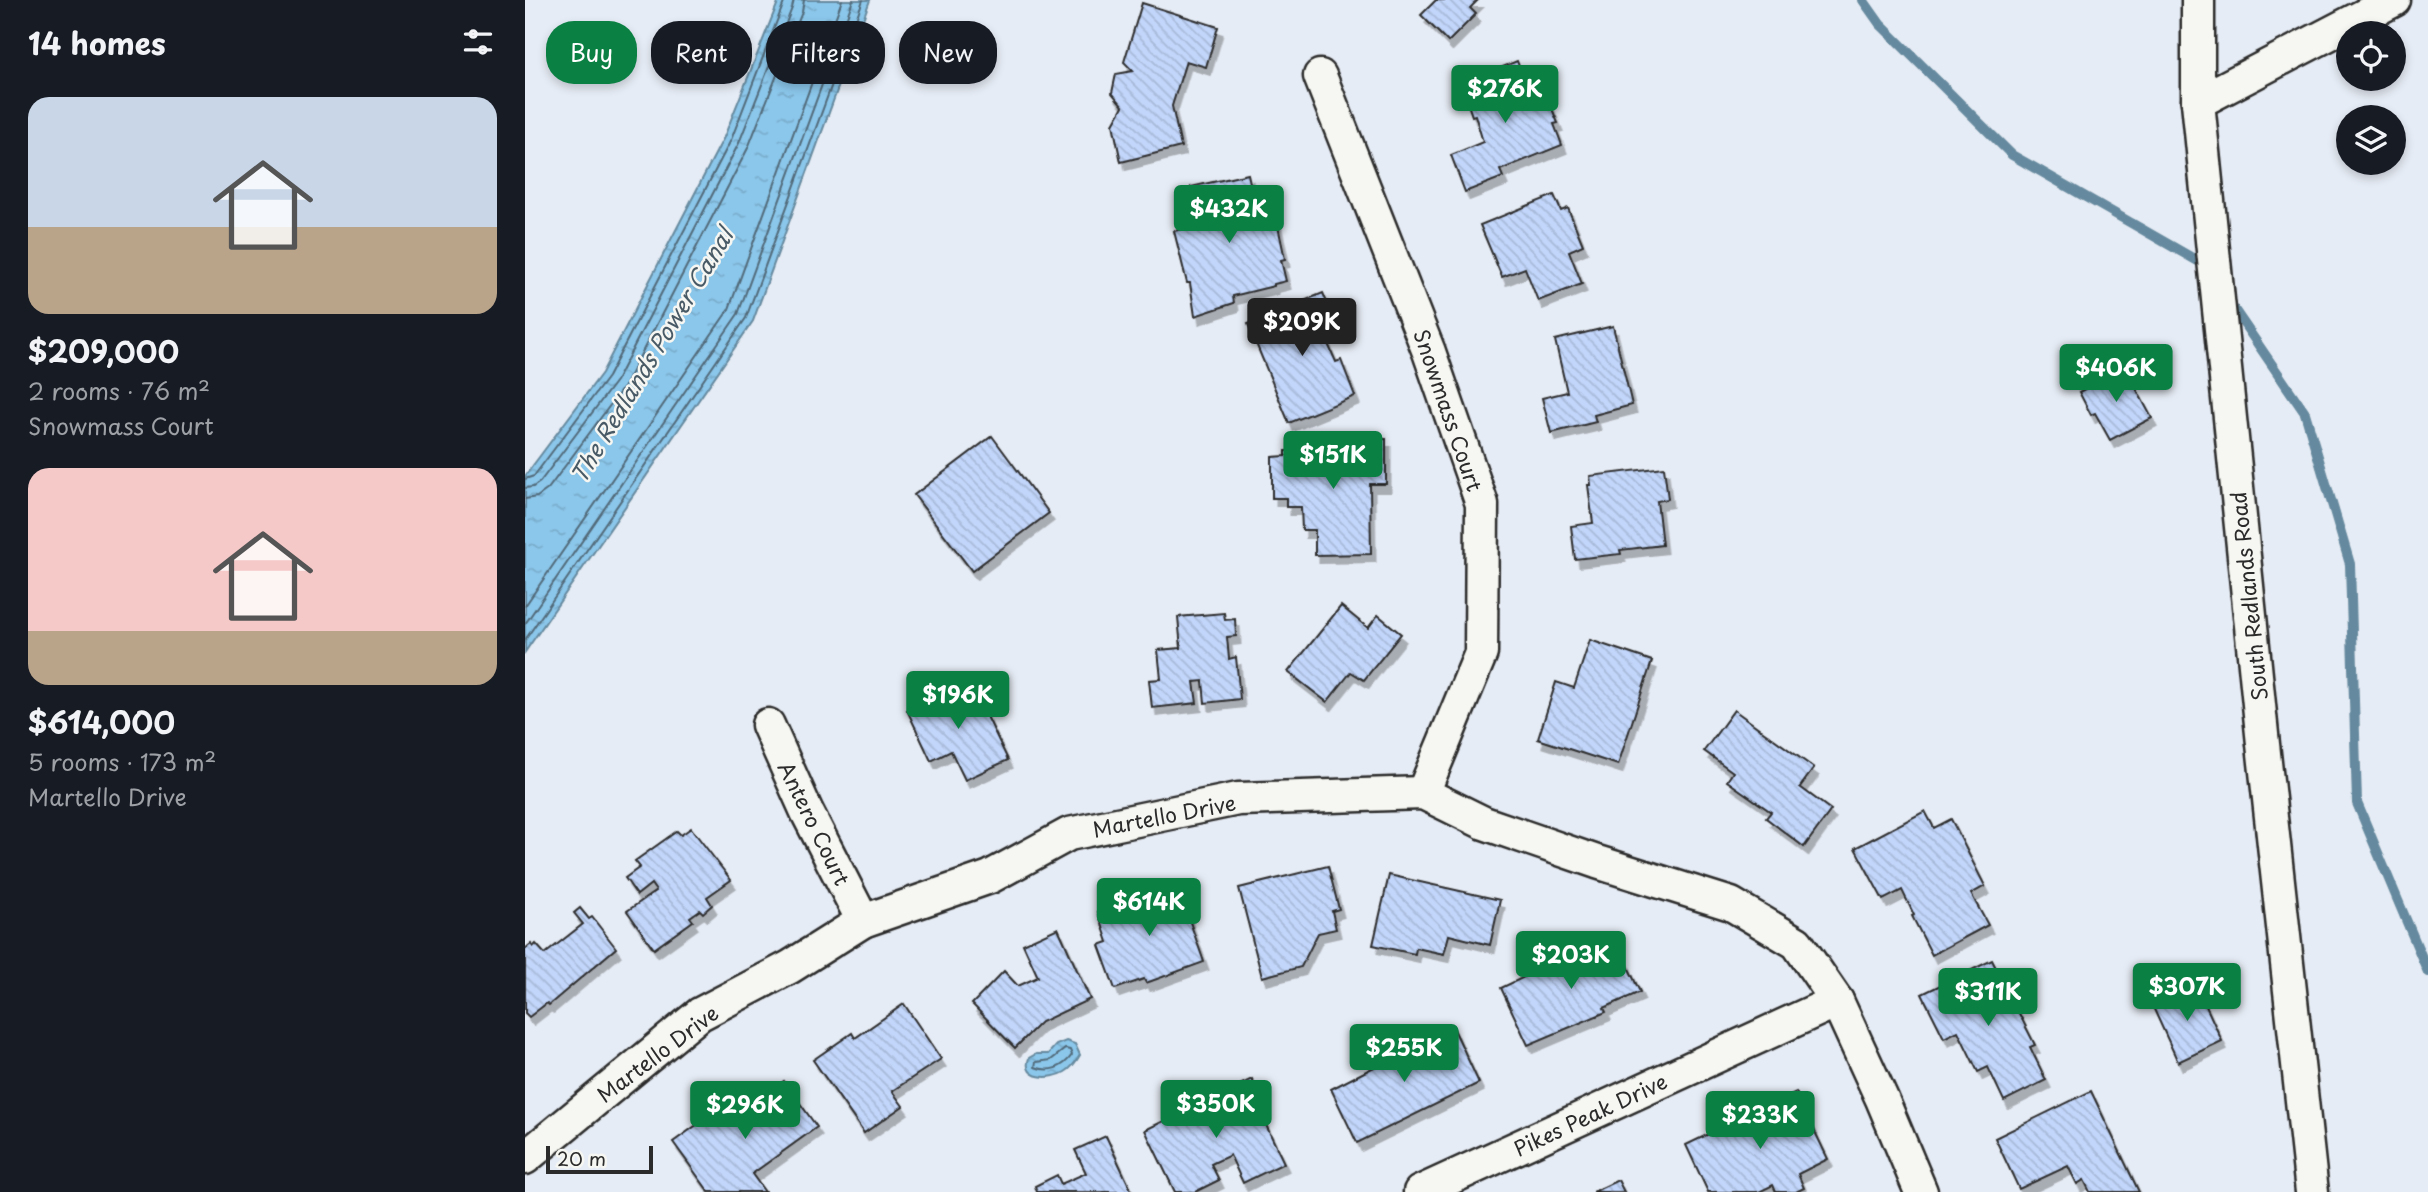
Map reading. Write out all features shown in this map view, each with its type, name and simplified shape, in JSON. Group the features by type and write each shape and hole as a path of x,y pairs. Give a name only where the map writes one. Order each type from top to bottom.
{"street":[{"name":"South Redlands Road","path":"2198,0 2198,102 2264,758 2312,1192"},
{"path":"2198,102 2395,0"},
{"name":"Snowmass Court","path":"1320,76 1429,352 1482,504 1481,653 1423,793"},
{"name":"Antero Court","path":"768,725 807,811 863,921"},
{"name":"Martello Drive","path":"525,1158 700,1014 790,967 863,921 990,877 1069,834 1238,799 1423,793 1484,823 1731,904 1797,943 1837,1001 1921,1192"},
{"name":"Pikes Peak Drive","path":"1420,1192 1837,1001"}],"water":[{"path":"779,0 870,0 862,21 771,21"},
{"name":"The Redlands Power Canal","path":"766,32 766,84 839,84 753,321 525,652 525,476 602,373 724,137 745,84 752,84 752,67"},
{"path":"1066,1041 1075,1044 1080,1055 1070,1069 1059,1075 1046,1077 1029,1071 1029,1058 1036,1054 1048,1054 1056,1045"}],"building":[{"path":"1436,0 1478,0 1470,8 1476,14 1448,42 1421,15"},
{"path":"1142,3 1218,27 1206,67 1186,61 1172,106 1181,147 1121,162 1113,124 1123,106 1112,93 1116,74 1133,71 1124,62"},
{"path":"1517,61 1527,86 1537,82 1546,105 1550,104 1558,123 1554,124 1562,145 1500,170 1503,177 1465,192 1451,155 1483,142 1461,84"},
{"path":"1248,174 1257,213 1261,212 1262,215 1275,212 1285,259 1281,260 1286,281 1233,296 1234,303 1195,316 1190,283 1187,283 1174,231 1199,225 1191,187"},
{"path":"1554,195 1561,211 1568,208 1583,245 1569,251 1582,284 1538,301 1525,268 1502,277 1480,225"},
{"path":"1323,293 1339,331 1325,337 1336,362 1341,360 1355,396 1289,423 1248,324"},
{"path":"1613,326 1632,405 1594,415 1596,422 1551,433 1542,398 1567,392 1555,340"},
{"path":"2125,368 2152,418 2110,440 2095,413 2091,415 2079,392"},
{"path":"992,436 1049,513 972,571 914,495"},
{"path":"1386,439 1386,484 1370,484 1371,554 1315,555 1315,530 1302,530 1301,507 1286,507 1286,498 1272,498 1272,457 1286,456 1286,451 1303,451 1303,444 1316,444 1316,441"},
{"path":"1664,467 1668,499 1657,501 1662,545 1620,550 1621,554 1575,559 1571,526 1593,523 1588,485 1591,485 1590,476"},
{"path":"1341,606 1368,628 1378,615 1401,634 1364,680 1351,672 1327,702 1288,672"},
{"path":"1224,613 1225,620 1235,619 1236,636 1227,637 1229,659 1236,657 1240,699 1205,703 1203,681 1194,682 1197,703 1152,708 1149,680 1161,679 1158,650 1181,648 1178,617"},
{"path":"1590,640 1652,661 1618,765 1538,739 1556,682 1574,688"},
{"path":"966,681 983,716 986,714 1008,760 965,780 951,751 931,761 907,710"},
{"path":"1734,710 1814,768 1800,787 1831,810 1804,847 1766,818 1771,812 1727,781 1733,772 1704,751"},
{"path":"1925,811 1934,828 1951,819 1985,886 1971,894 1988,925 1932,955 1902,890 1883,900 1855,848"},
{"path":"691,828 731,880 707,897 712,905 703,913 700,910 690,917 693,921 654,949 627,911 656,891 651,884 637,895 625,878 640,867 635,861 677,831 681,835"},
{"path":"1328,866 1339,909 1332,911 1336,929 1318,933 1301,967 1262,977 1239,888"},
{"path":"1389,875 1500,900 1490,945 1449,935 1444,954 1416,948 1415,954 1373,945"},
{"path":"1177,885 1204,962 1146,983 1144,979 1115,989 1099,945 1108,942 1098,912"},
{"path":"580,908 589,919 592,917 616,948 549,1005 547,1003 529,1017 525,1013 525,949 536,944 545,954 583,924 574,913"},
{"path":"1058,928 1090,999 1041,1022 1015,1048 972,1004 1004,971 1018,986 1038,977 1023,944"},
{"path":"1613,935 1640,992 1604,1008 1606,1012 1528,1045 1501,988"},
{"path":"1992,960 2035,1045 2030,1047 2046,1080 2004,1101 1988,1067 1978,1072 1958,1031 1944,1038 1922,994"},
{"path":"2196,984 2222,1041 2178,1062 2152,1005"},
{"path":"904,1004 941,1059 892,1091 903,1106 864,1133 813,1060 852,1033 855,1038"},
{"path":"1454,1029 1479,1083 1357,1143 1331,1089 1382,1063 1376,1050 1407,1035 1413,1049"},
{"path":"1252,1079 1261,1099 1255,1102 1284,1163 1243,1183 1230,1155 1211,1164 1219,1180 1195,1192 1175,1192 1145,1130"},
{"path":"784,1081 817,1127 752,1174 765,1192 709,1192 673,1142 712,1114 720,1126"},
{"path":"2091,1091 2139,1192 2090,1192 2084,1180 2077,1184 2068,1166 2019,1189 1995,1138"},
{"path":"1796,1092 1828,1159 1798,1174 1804,1188 1796,1192 1776,1192 1773,1185 1759,1192 1708,1192 1686,1145"},
{"path":"1106,1136 1132,1192 1037,1192 1035,1186 1057,1175 1061,1184 1086,1173 1075,1150"},
{"path":"1618,1180 1624,1192 1593,1192"}],"waterway":[{"path":"1863,0 1880,24 2012,155 2203,264 2208,271"},
{"path":"2227,299 2305,413 2350,564 2357,803 2428,972"}]}
